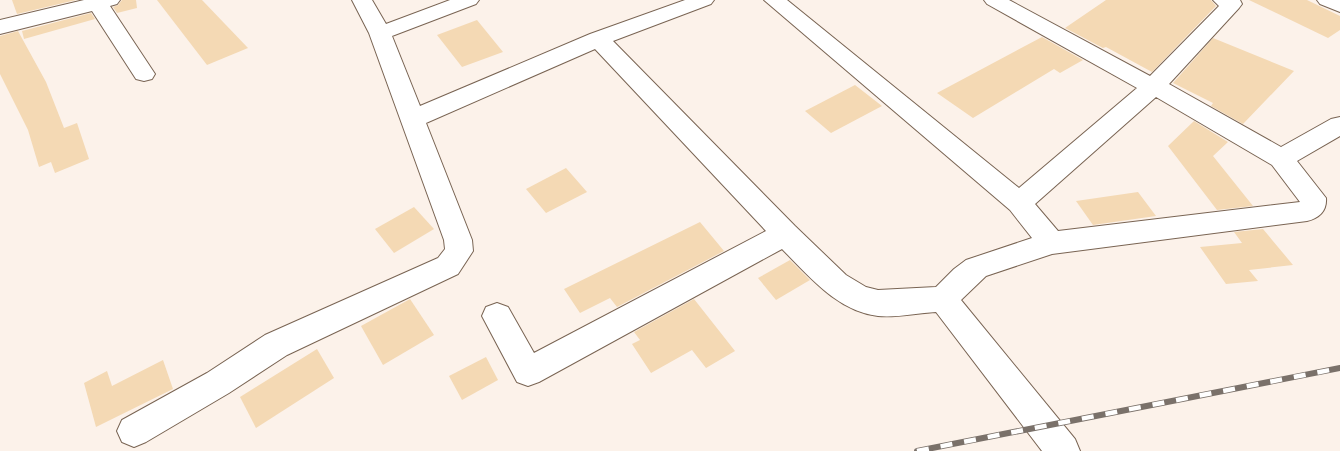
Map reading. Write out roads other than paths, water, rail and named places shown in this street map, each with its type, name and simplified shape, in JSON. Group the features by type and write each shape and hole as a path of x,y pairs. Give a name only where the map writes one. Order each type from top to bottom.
{"street":[{"path":"134,431 218,383 276,346 448,266 459,251 458,240 380,33 362,0"},
{"path":"380,33 469,0"},
{"path":"412,119 598,39 704,0"},
{"path":"774,0 1019,204 1052,244"},
{"path":"598,39 785,234 836,284 858,297 878,302 943,299 964,277 976,268 1052,244 1307,211 1313,205 1313,198 1281,159 994,0"},
{"path":"1327,0 1340,6"},
{"path":"0,28 101,1 144,74"},
{"path":"1019,204 1154,87 1232,1"},
{"path":"1281,159 1340,124"},
{"path":"497,316 528,372 785,234"},
{"path":"943,299 1063,451"}],"railway":[{"path":"917,451 1340,368"}]}
